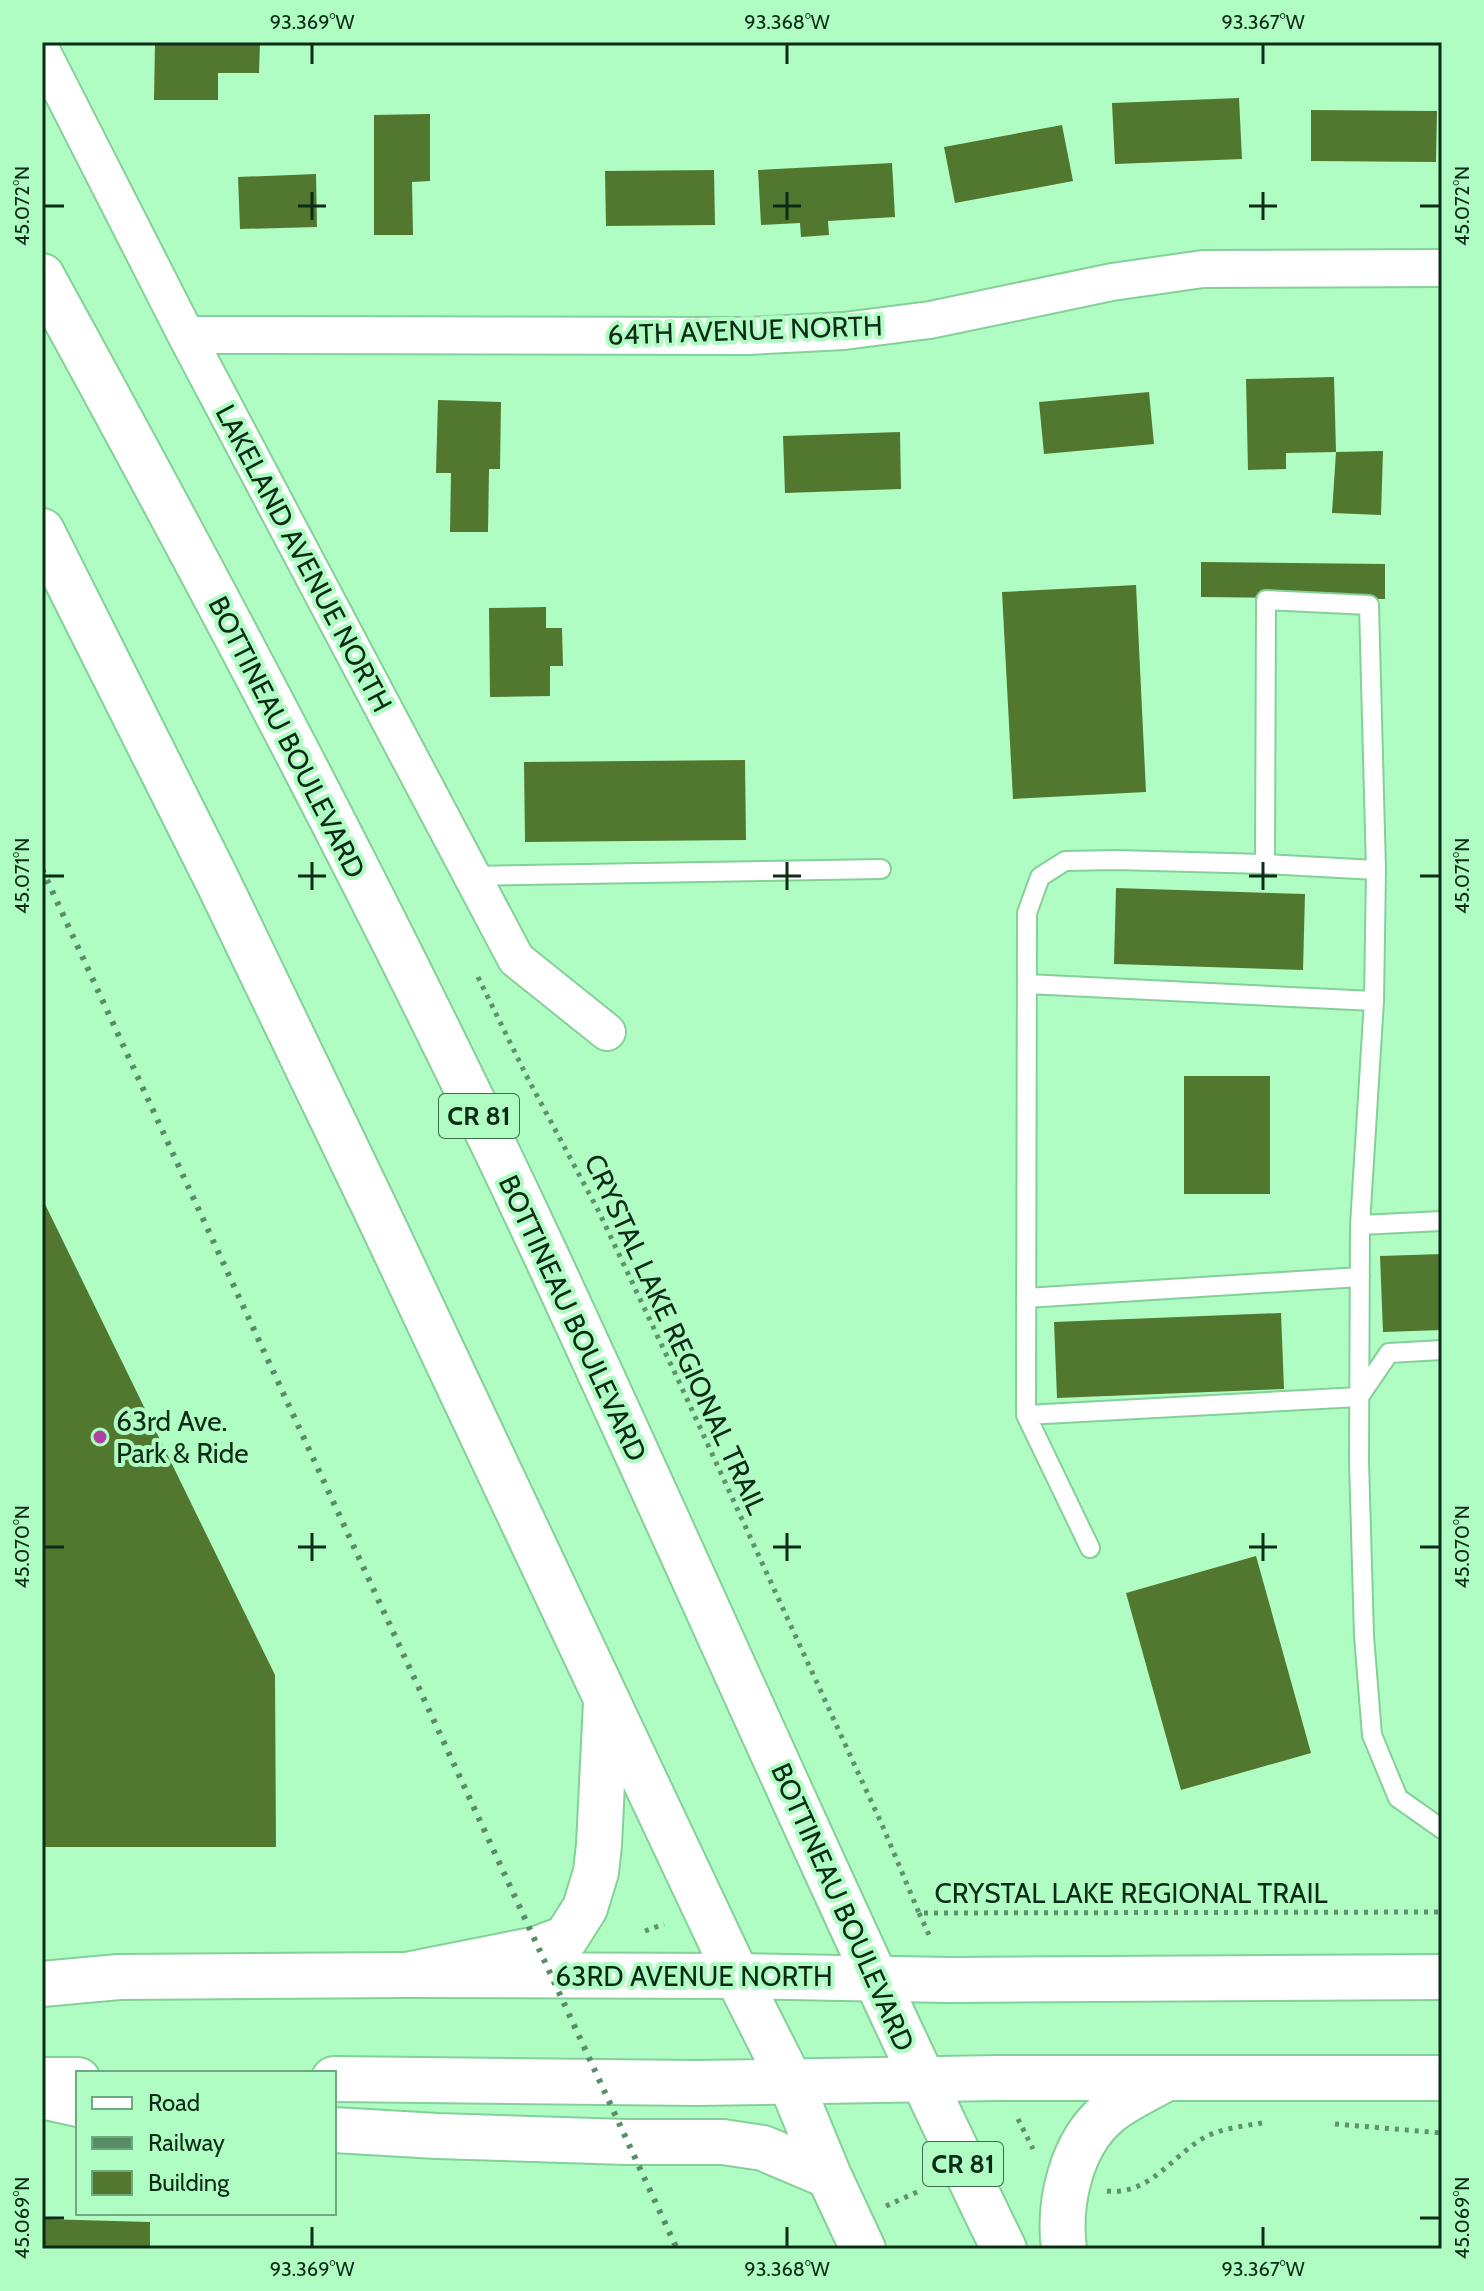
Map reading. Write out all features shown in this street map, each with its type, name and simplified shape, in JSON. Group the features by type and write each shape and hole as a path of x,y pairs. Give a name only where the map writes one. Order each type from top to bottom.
{"main road":[{"name":"BOTTINEAU BOULEVARD","path":"42,276 215,597 441,1036 541,1245 921,2079 1004,2249"},
{"path":"42,531 225,896 387,1234 737,1976 790,2081 863,2249"},
{"path":"406,1975 537,1949 566,1938 585,1908 596,1872 606,1699"},
{"name":"63RD AVENUE NORTH","path":"42,1984 119,1977 406,1975 949,1980 1442,1977"},
{"path":"1064,2249 1068,2183 1076,2158 1090,2134 1108,2113 1167,2078"},
{"path":"336,2079 599,2083 1442,2078"},
{"path":"42,2080 76,2080"},
{"path":"42,2096 76,2104"},
{"path":"336,2130 437,2136 723,2142 763,2148 829,2176"}],"street":[{"name":"LAKELAND AVENUE NORTH","path":"42,52 186,335 516,959 607,1032"},
{"name":"64TH AVENUE NORTH","path":"186,335 761,335 844,331 930,320 1112,282 1203,269 1442,268"}],"lane":[{"path":"1265,864 1266,600 1369,605 1376,870 1374,1001 1360,1225 1359,1397 1364,1636 1372,1735 1398,1798 1442,1829"},
{"path":"1090,1548 1026,1415 1027,913 1040,877 1065,861 1265,864 1376,870"},
{"path":"471,876 881,869"},
{"path":"1027,984 1374,1001"},
{"path":"1360,1225 1442,1221"},
{"path":"1026,1298 1360,1277"},
{"path":"1359,1397 1389,1353 1442,1350"},
{"path":"1026,1415 1359,1397"}],"path":[{"name":"CRYSTAL LAKE REGIONAL TRAIL","path":"488,998 599,1212 681,1386 883,1827 919,1913 1442,1912"},
{"path":"643,1931 664,1924"},
{"path":"1017,2116 1035,2154"},
{"path":"1101,2190 1116,2192 1137,2187 1207,2136 1226,2129 1272,2122"},
{"path":"1329,2123 1442,2133"},
{"path":"885,2206 917,2192"}],"building":[{"path":"155,42 260,42 259,73 218,73 218,100 154,100"},
{"path":"1239,98 1242,159 1115,164 1112,103"},
{"path":"1311,110 1437,111 1436,162 1311,161"},
{"path":"430,114 430,181 412,182 413,235 374,235 374,115"},
{"path":"1062,125 1073,181 955,203 944,147"},
{"path":"892,163 895,217 828,221 829,235 801,237 800,223 761,225 758,170"},
{"path":"714,170 715,225 606,226 605,171"},
{"path":"316,174 317,227 240,229 238,177"},
{"path":"1334,377 1336,452 1286,453 1286,469 1248,470 1246,379"},
{"path":"1149,392 1154,444 1044,454 1039,402"},
{"path":"438,400 501,402 500,469 489,469 488,532 450,532 451,473 436,473"},
{"path":"900,432 901,489 785,493 783,436"},
{"path":"1383,451 1381,515 1332,513 1336,452"},
{"path":"1201,562 1385,564 1385,599 1201,597"},
{"path":"1136,585 1146,792 1013,799 1002,592"},
{"path":"546,607 546,628 562,628 563,666 550,666 550,696 490,697 489,608"},
{"path":"745,760 746,840 525,842 524,762"},
{"path":"1116,888 1305,894 1303,970 1114,964"},
{"path":"1184,1076 1270,1076 1270,1194 1184,1194"},
{"name":"63rd Ave. Park & Ride","path":"42,1198 275,1675 276,1847 42,1847"},
{"path":"1442,1254 1442,1330 1383,1332 1380,1256"},
{"path":"1281,1313 1284,1389 1057,1398 1054,1322"},
{"path":"1256,1556 1311,1753 1181,1790 1126,1593"},
{"path":"42,2219 150,2222 150,2246 168,2246 168,2249 42,2249"}],"railway":[{"path":"42,869 677,2249"}],"place":[{"name":"63rd Ave. Park & Ride","path":"100,1437"}]}
